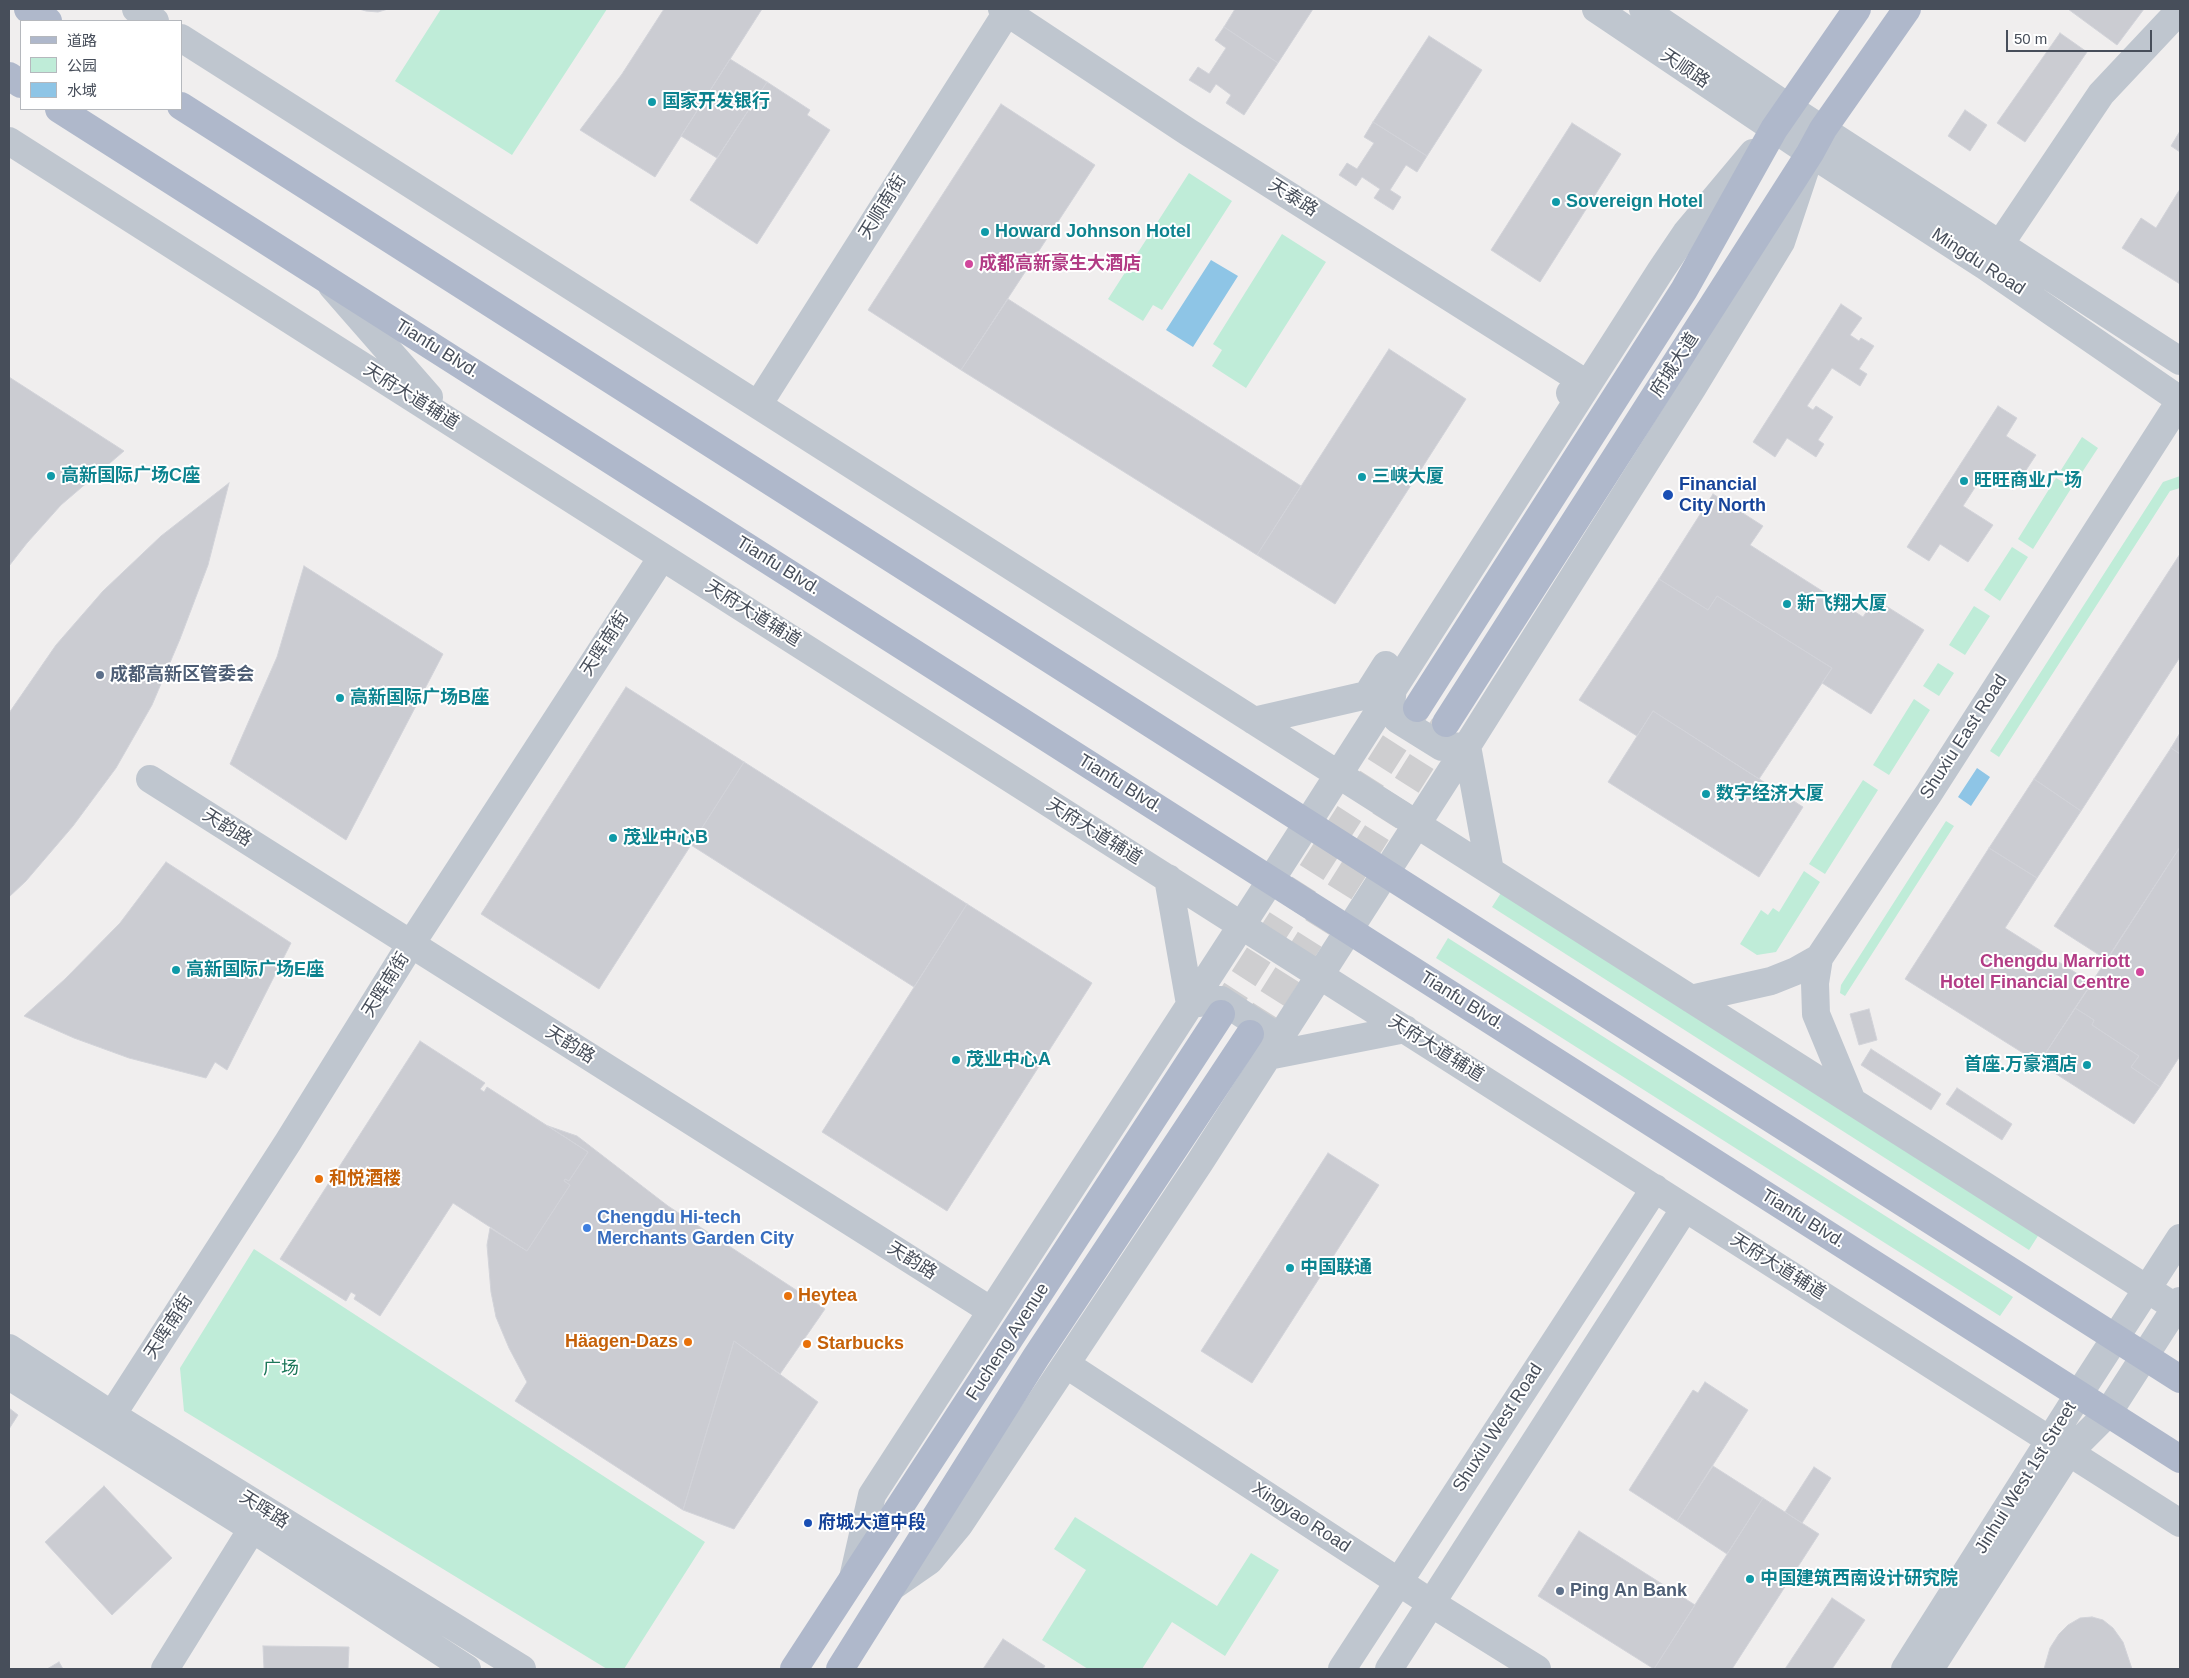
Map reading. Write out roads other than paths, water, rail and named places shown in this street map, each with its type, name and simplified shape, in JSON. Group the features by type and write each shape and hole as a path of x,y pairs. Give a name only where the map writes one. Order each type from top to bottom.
{"main road":[{"path":"28,9 46,20"},
{"name":"府城大道","path":"1417,708 1684,290 1781,118 1857,9"},
{"name":"府城大道","path":"1446,723 1810,153 1823,129 1907,9"},
{"path":"9,76 20,83"},
{"path":"182,107 2180,1379"},
{"name":"Tianfu Blvd.","path":"62,110 2180,1459"},
{"name":"Fucheng Avenue","path":"794,1669 1221,1014"},
{"name":"Fucheng Avenue","path":"840,1669 1036,1357 1250,1034"}],"street":[{"name":"天顺路","path":"1596,9 1781,118"},
{"name":"天顺路","path":"1642,9 1781,118"},
{"name":"天泰路","path":"1006,10 1188,132 1587,384"},
{"name":"天顺南街","path":"758,405 1006,10"},
{"path":"1985,266 2101,94 2180,10"},
{"path":"182,39 2148,1290 2179,1306"},
{"path":"852,1579 872,1495 990,1310 1271,880 1587,384 1686,233 1781,118 1823,129 2180,361"},
{"name":"Mingdu Road","path":"1781,118 1810,153 1985,266 2180,400"},
{"name":"天府大道辅道","path":"9,140 2180,1523"},
{"path":"893,1586 929,1561 959,1525 1067,1364 1268,1056 1467,746 1693,387 1781,242 1810,153"},
{"path":"325,278 449,421"},
{"path":"1254,721 1367,695 1553,404 1587,384"},
{"name":"Shuxiu East Road","path":"1691,999 1771,981 1796,971 1819,958 1929,793 2180,400"},
{"name":"天晖南街","path":"112,1415 288,1142 411,944 662,557"},
{"path":"1393,687 1391,705 1397,719 1442,747 1467,746"},
{"path":"1467,746 1490,871"},
{"name":"天韵路","path":"150,780 990,1310"},
{"path":"1168,878 1190,1004"},
{"path":"1819,958 1815,982 1816,1014 1852,1101"},
{"path":"1190,1004 1221,1000 1267,1030 1268,1056"},
{"path":"1268,1056 1405,1030"},
{"name":"Shuxiu West Road","path":"1342,1669 1655,1188"},
{"path":"1389,1669 1685,1208"},
{"name":"Jinhui West 1st Street","path":"1930,1669 2060,1446 2078,1394 2148,1290 2180,1238"},
{"name":"Jinhui West 1st Street","path":"1904,1669 2060,1446 2108,1413 2179,1306"},
{"name":"天晖路","path":"9,1348 112,1415 467,1669"},
{"name":"Xingyao Road","path":"1067,1364 1431,1603 1537,1669"},
{"name":"天晖路","path":"9,1376 522,1669"},
{"path":"165,1669 258,1519"}],"water":[{"path":"1211,260 1238,276 1193,347 1166,330"},
{"path":"1977,768 1990,777 1971,806 1958,797"}],"tunnel":[{"path":"1221,1014 1417,708"},
{"path":"1250,1034 1446,723"}],"place":[{"name":"国家开发银行","path":"652,102"},
{"name":"Sovereign Hotel","path":"1556,202"},
{"name":"Howard Johnson Hotel","path":"985,232"},
{"name":"成都高新豪生大酒店","path":"969,264"},
{"name":"高新国际广场C座","path":"51,476"},
{"name":"三峡大厦","path":"1362,477"},
{"name":"旺旺商业广场","path":"1964,481"},
{"name":"Financial City North","path":"1668,495"},
{"name":"新飞翔大厦","path":"1787,604"},
{"name":"成都高新区管委会","path":"100,675"},
{"name":"高新国际广场B座","path":"340,698"},
{"name":"数字经济大厦","path":"1706,794"},
{"name":"茂业中心B","path":"613,838"},
{"name":"高新国际广场E座","path":"176,970"},
{"name":"Chengdu Marriott Hotel Financial Centre","path":"2140,972"},
{"name":"茂业中心A","path":"956,1060"},
{"name":"首座.万豪酒店","path":"2087,1065"},
{"name":"和悦酒楼","path":"319,1179"},
{"name":"Chengdu Hi-tech Merchants Garden City","path":"587,1228"},
{"name":"中国联通","path":"1290,1268"},
{"name":"Heytea","path":"788,1296"},
{"name":"Häagen-Dazs","path":"688,1342"},
{"name":"Starbucks","path":"807,1344"},
{"name":"府城大道中段","path":"808,1523"},
{"name":"中国建筑西南设计研究院","path":"1750,1579"},
{"name":"Ping An Bank","path":"1560,1591"}],"park label":[{"name":"广场","path":"281,1369"}]}
